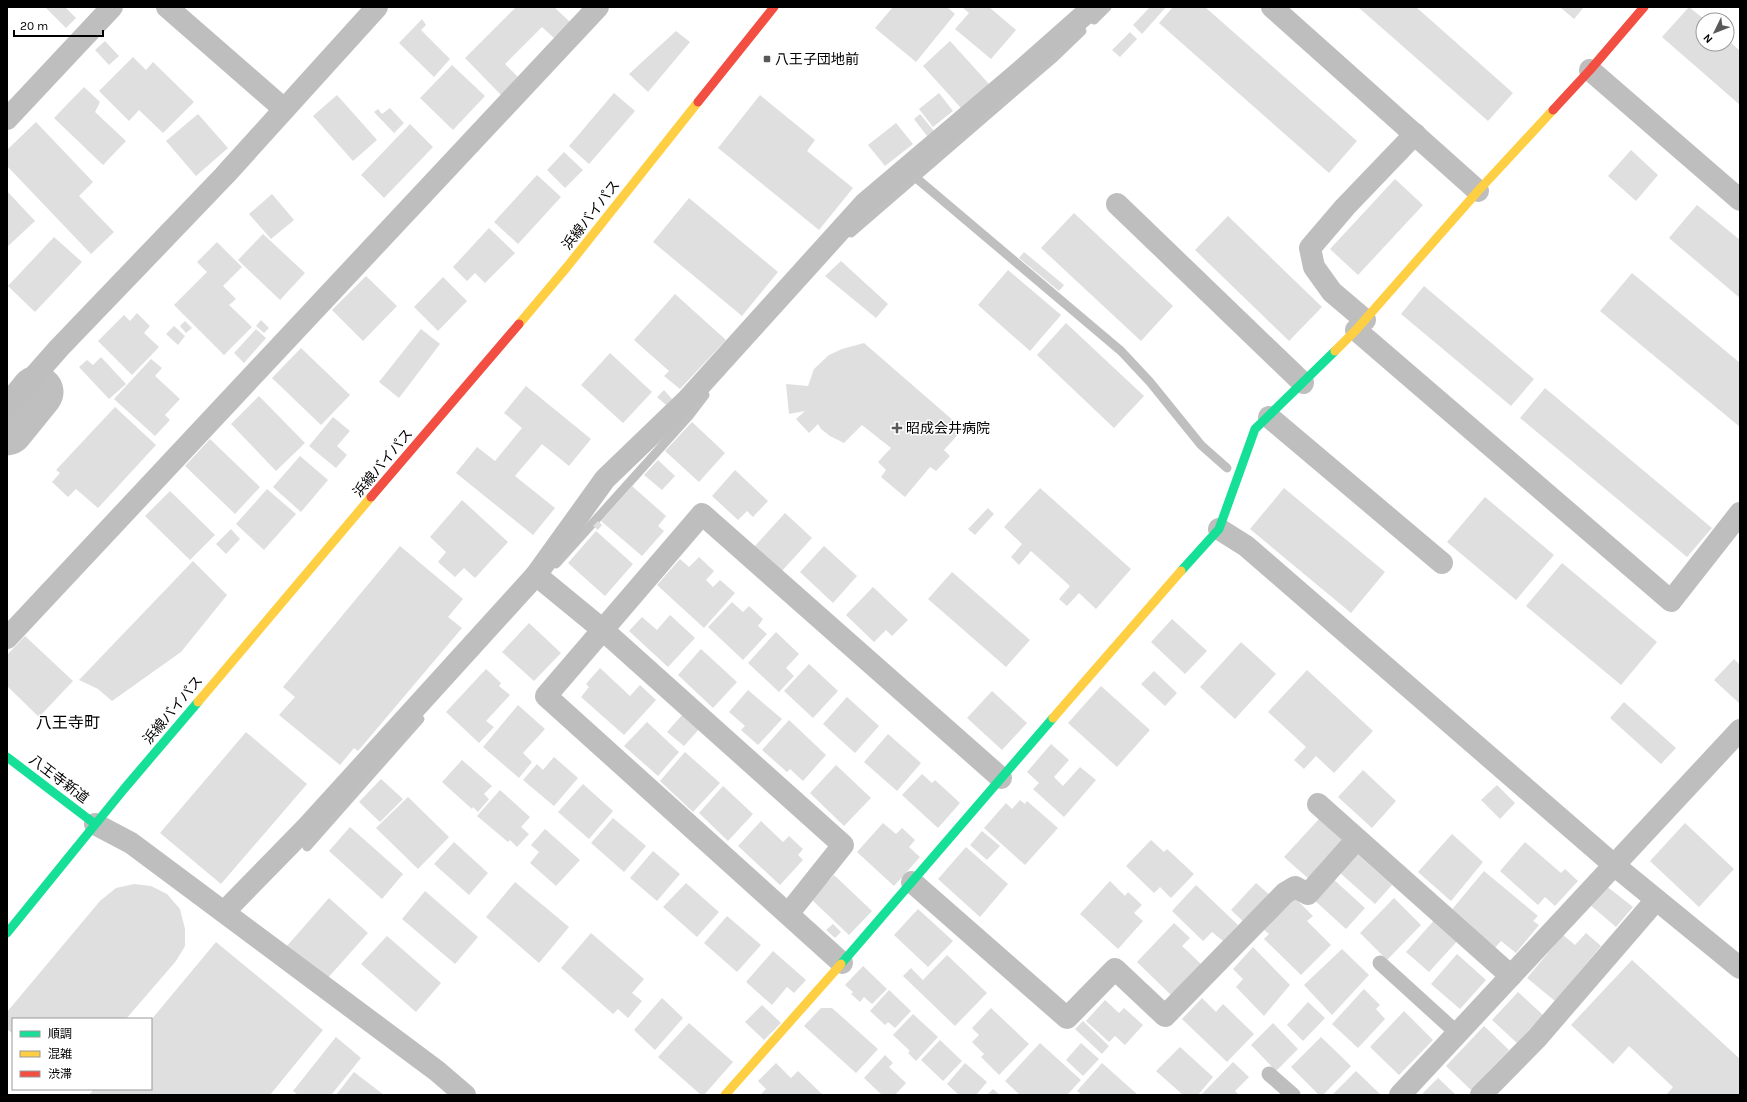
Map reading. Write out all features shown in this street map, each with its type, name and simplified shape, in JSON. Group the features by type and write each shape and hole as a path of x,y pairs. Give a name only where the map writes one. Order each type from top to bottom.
{"main road":[{"name":"浜線バイパス","path":"7,933 95,824 567,267 774,7"},
{"path":"725,1095 842,963 1123,636 1219,529 1254,429 1269,417 1360,325 1478,191 1590,70 1644,7"},
{"name":"八王寺新道","path":"7,757 95,824"}],"street":[{"path":"7,119 112,7"},
{"path":"168,7 284,109"},
{"path":"7,407 59,348 224,175 377,7"},
{"path":"7,638 598,7"},
{"path":"224,912 308,826 536,575 605,479 686,401 864,204 1009,81 1093,7"},
{"path":"1272,7 1478,191"},
{"path":"1590,70 1740,200"},
{"path":"1415,134 1345,207 1310,248 1314,268 1360,325 1671,601 1740,513"},
{"path":"1117,204 1303,383"},
{"path":"1269,417 1442,563"},
{"path":"842,963 546,696 702,514 1001,778"},
{"path":"1219,529 1246,546 1614,865 1740,968"},
{"path":"536,575 603,630 843,845 788,914"},
{"path":"1400,1095 1740,730"},
{"path":"1318,804 1511,976"},
{"path":"95,824 131,843 437,1071 465,1095"},
{"path":"912,882 1067,1018 1115,969 1165,1016 1285,893 1295,887 1308,894 1357,839"},
{"path":"1481,1095 1537,1038 1656,900"}],"lane":[{"path":"1380,963 1458,1033"},
{"path":"1269,1074 1293,1095"}],"building":[{"path":"45,7 65,7 76,18 66,28"},
{"path":"516,7 554,7 570,22 554,38 542,27 505,64 519,78 502,96 465,58"},
{"path":"893,7 947,7 955,14 916,62 875,28"},
{"path":"962,7 989,7 1016,30 991,59 955,29 969,13"},
{"path":"1150,7 1166,7 1142,34 1133,25"},
{"path":"1173,7 1205,7 1357,141 1329,173 1159,23"},
{"path":"1358,7 1416,7 1513,93 1488,121"},
{"path":"1560,7 1584,7 1574,19"},
{"path":"1689,7 1695,12 1695,52 1735,52 1735,46 1740,51 1740,105 1662,37"},
{"path":"422,19 426,25 421,30 450,59 434,77 399,43"},
{"path":"676,31 690,42 648,92 629,74"},
{"path":"1130,32 1137,39 1120,57 1112,50"},
{"path":"105,41 119,56 109,65 95,50"},
{"path":"950,41 989,84 961,108 923,66"},
{"path":"133,57 146,70 153,62 194,102 163,133 139,110 129,121 99,91"},
{"path":"452,65 485,96 453,130 420,98"},
{"path":"84,87 100,102 95,112 126,141 103,165 54,118"},
{"path":"614,93 635,111 589,164 569,146"},
{"path":"939,93 953,111 933,127 919,109"},
{"path":"337,95 377,140 353,161 313,116"},
{"path":"760,95 815,140 807,151 853,188 819,230 718,148"},
{"path":"390,108 404,123 394,133 374,112 378,109 382,114"},
{"path":"198,114 228,148 196,176 166,141"},
{"path":"920,114 934,131 927,136 914,119"},
{"path":"36,122 93,182 79,196 114,232 91,254 7,166 7,150"},
{"path":"896,123 913,144 885,166 868,145"},
{"path":"410,124 433,147 384,198 361,175"},
{"path":"1631,150 1658,175 1636,201 1608,176"},
{"path":"564,152 583,170 565,188 547,170"},
{"path":"537,175 561,197 518,244 494,222"},
{"path":"1395,179 1423,205 1358,275 1330,249"},
{"path":"7,191 35,221 7,247"},
{"path":"272,194 294,220 271,239 249,214"},
{"path":"689,198 778,272 742,316 653,242"},
{"path":"1697,205 1740,240 1740,298 1669,238"},
{"path":"1074,213 1173,306 1141,341 1041,248"},
{"path":"1228,216 1322,307 1289,341 1195,250"},
{"path":"489,228 515,253 485,283 475,273 467,281 453,267"},
{"path":"263,234 305,273 280,300 238,260"},
{"path":"54,237 82,262 35,312 8,286"},
{"path":"217,242 242,267 223,286 236,299 229,305 252,327 224,355 174,305 207,272 197,262"},
{"path":"1024,252 1064,285 1059,291 1019,258"},
{"path":"841,261 888,304 876,318 825,276"},
{"path":"1008,270 1061,315 1030,351 978,305"},
{"path":"1632,273 1740,363 1740,427 1600,311"},
{"path":"366,276 397,306 363,341 332,310"},
{"path":"443,277 467,301 438,331 414,307"},
{"path":"1424,286 1534,379 1511,406 1401,314"},
{"path":"675,294 726,340 680,389 664,376 669,371 634,340"},
{"path":"137,313 150,326 144,333 159,347 132,375 98,341 124,315 130,321"},
{"path":"261,320 269,328 264,333 256,326"},
{"path":"185,321 192,328 186,333 180,326"},
{"path":"1066,323 1144,396 1114,428 1037,355"},
{"path":"174,326 185,336 178,345 166,334"},
{"path":"256,329 266,338 244,363 234,353"},
{"path":"421,329 440,344 399,398 379,382"},
{"path":"864,343 963,429 944,450 950,456 936,471 930,467 905,497 881,477 886,470 878,462 891,448 862,425 844,443 830,436 821,429 818,424 809,433 796,419 805,411 789,414 786,384 808,386 814,369 829,355 842,349"},
{"path":"301,348 350,395 321,425 272,378"},
{"path":"610,353 652,392 623,423 581,385"},
{"path":"101,357 126,384 109,399 79,367 87,360 93,365"},
{"path":"151,359 162,368 155,376 180,399 165,415 170,420 155,436 114,399"},
{"path":"526,386 591,439 569,466 542,444 515,476 555,508 533,535 456,473 477,447 495,461 522,428 504,413"},
{"path":"1545,388 1712,528 1687,557 1520,418"},
{"path":"664,390 672,399 666,405 657,397"},
{"path":"259,396 305,443 276,471 231,424"},
{"path":"115,407 156,445 98,508 76,489 68,497 52,482 60,473 56,470"},
{"path":"333,417 350,431 337,446 347,455 336,468 309,446"},
{"path":"692,422 725,453 699,482 665,451"},
{"path":"210,439 260,487 235,514 185,466"},
{"path":"300,456 328,480 301,512 273,487"},
{"path":"658,460 675,476 662,490 644,475"},
{"path":"735,470 768,501 753,517 747,511 738,520 712,496"},
{"path":"632,486 666,516 658,526 664,531 642,556 601,521"},
{"path":"1040,488 1131,569 1096,609 1079,593 1067,606 1059,599 1070,586 1031,551 1019,565 1011,557 1022,544 1004,527"},
{"path":"1284,488 1385,572 1351,613 1250,529"},
{"path":"267,489 296,514 264,550 236,524"},
{"path":"170,491 215,535 190,560 145,516"},
{"path":"1485,497 1554,555 1516,600 1447,542"},
{"path":"462,500 508,542 475,578 464,568 455,577 438,562 446,552 430,537"},
{"path":"988,508 994,514 975,535 968,529"},
{"path":"785,513 812,538 781,572 754,547"},
{"path":"598,521 602,525 598,530 593,526"},
{"path":"231,529 240,539 226,554 216,544"},
{"path":"596,531 633,564 605,596 568,563"},
{"path":"400,546 463,599 448,617 462,628 358,751 354,748 340,765 279,715 295,697 283,687"},
{"path":"824,546 857,576 833,603 800,572"},
{"path":"699,557 714,571 706,580 713,587 720,580 735,593 704,628 657,585 680,559 689,567"},
{"path":"193,561 227,595 181,652 112,701 98,689 79,680"},
{"path":"1562,563 1657,642 1621,685 1526,606"},
{"path":"952,572 1030,640 1006,667 928,599"},
{"path":"873,587 908,620 892,636 886,630 874,642 846,615"},
{"path":"732,602 743,612 749,606 763,619 758,626 767,634 743,660 708,627"},
{"path":"670,615 695,638 668,667 629,631 642,617 657,630"},
{"path":"1172,619 1207,651 1185,674 1151,642"},
{"path":"529,623 561,653 534,681 502,652"},
{"path":"776,632 799,654 786,668 794,676 779,692 748,663"},
{"path":"25,636 73,681 39,717 7,686 7,655"},
{"path":"1241,642 1276,674 1235,719 1200,687"},
{"path":"701,649 737,682 713,708 678,675"},
{"path":"1734,659 1740,665 1740,704 1714,680"},
{"path":"809,664 838,691 813,718 784,691"},
{"path":"600,668 630,696 640,685 656,700 624,735 581,697 589,687 586,684"},
{"path":"486,669 501,683 499,686 510,695 486,721 494,727 479,743 446,712"},
{"path":"1307,670 1373,731 1334,773 1316,756 1304,769 1294,760 1306,747 1268,712"},
{"path":"1154,671 1177,693 1165,706 1141,684"},
{"path":"1101,686 1150,730 1117,767 1068,723"},
{"path":"748,690 782,719 758,745 741,730 745,726 729,712"},
{"path":"992,691 1027,723 1002,750 967,718"},
{"path":"847,697 879,726 855,753 823,724"},
{"path":"1624,702 1676,748 1661,764 1610,718"},
{"path":"518,705 545,729 523,753 532,762 519,778 483,747"},
{"path":"683,714 700,728 684,746 667,732"},
{"path":"789,720 826,755 803,781 790,769 787,772 762,750"},
{"path":"647,722 679,752 658,776 624,746"},
{"path":"246,732 307,784 221,884 160,833"},
{"path":"888,734 921,763 897,791 864,762"},
{"path":"1051,744 1069,760 1054,777 1063,786 1080,767 1096,780 1064,817 1033,789 1039,783 1027,772"},
{"path":"685,752 720,783 693,812 660,781"},
{"path":"554,757 578,778 554,806 523,780 537,764 543,770"},
{"path":"462,760 492,786 484,794 489,799 478,812 473,807 472,809 442,782"},
{"path":"836,765 871,798 844,826 810,793"},
{"path":"1363,770 1396,801 1372,828 1338,797"},
{"path":"922,774 932,783 935,780 960,803 938,828 902,795"},
{"path":"381,779 403,799 380,822 359,802"},
{"path":"583,784 613,811 589,839 558,812"},
{"path":"1497,785 1515,803 1500,819 1481,800"},
{"path":"723,786 753,814 728,841 699,813"},
{"path":"500,790 530,817 521,827 529,834 517,847 510,840 508,842 477,816"},
{"path":"408,797 449,837 418,869 376,828"},
{"path":"1020,800 1025,804 1027,801 1058,828 1025,865 984,828 1006,803 1012,809"},
{"path":"613,818 646,846 624,872 591,843"},
{"path":"1319,819 1344,842 1310,880 1284,857"},
{"path":"761,821 783,842 789,836 803,849 798,855 803,860 780,885 738,846"},
{"path":"883,823 896,834 902,828 915,840 909,847 920,857 894,886 857,852"},
{"path":"1685,823 1734,869 1699,907 1650,861"},
{"path":"350,827 403,874 382,899 329,851"},
{"path":"545,829 580,860 556,886 530,863 539,852 531,845"},
{"path":"982,831 1000,846 987,860 970,845"},
{"path":"1452,834 1483,862 1451,901 1418,872"},
{"path":"1151,840 1164,852 1167,849 1194,874 1171,898 1160,887 1154,893 1126,866"},
{"path":"454,842 488,873 469,895 434,864"},
{"path":"1525,842 1561,873 1565,869 1578,881 1555,906 1545,897 1538,905 1500,871"},
{"path":"966,847 1008,884 980,917 938,879"},
{"path":"653,851 680,874 657,901 630,878"},
{"path":"1356,853 1392,885 1375,904 1339,872"},
{"path":"1484,871 1538,916 1533,921 1539,925 1516,953 1501,941 1493,950 1449,913"},
{"path":"834,875 872,911 849,935 811,899"},
{"path":"1332,878 1365,908 1346,929 1313,899"},
{"path":"1110,881 1125,896 1128,892 1142,905 1134,913 1143,921 1118,949 1080,914"},
{"path":"515,882 569,927 539,963 486,917"},
{"path":"686,883 719,912 697,937 663,907"},
{"path":"1256,883 1271,896 1246,924 1231,910"},
{"path":"134,884 151,886 167,894 180,909 185,929 185,946 176,961 127,1018 12,1018 12,1033 7,1029 7,1012 100,901 116,888"},
{"path":"1196,885 1238,925 1223,941 1212,932 1203,941 1172,911"},
{"path":"1605,885 1633,907 1616,927 1589,904"},
{"path":"425,891 478,937 455,964 402,919"},
{"path":"1294,897 1313,916 1307,921 1331,945 1301,975 1264,939 1269,934 1263,929"},
{"path":"329,898 368,933 326,980 287,946"},
{"path":"1394,898 1421,925 1387,960 1360,933"},
{"path":"918,909 953,941 928,967 894,935"},
{"path":"727,916 761,945 737,972 704,943"},
{"path":"1437,917 1460,938 1429,972 1406,952"},
{"path":"1174,923 1190,938 1182,946 1202,965 1172,996 1137,962"},
{"path":"833,924 841,932 835,938 826,930"},
{"path":"591,933 644,979 632,993 642,1001 628,1018 618,1009 613,1014 561,968"},
{"path":"1586,933 1601,946 1555,1001 1527,978 1563,935 1575,945"},
{"path":"387,936 441,983 416,1012 361,964"},
{"path":"216,942 323,1030 270,1095 89,1095 93,1090 152,1090 152,1019"},
{"path":"1253,947 1290,985 1264,1016 1236,987 1243,979 1233,969"},
{"path":"1342,949 1369,975 1332,1015 1304,985"},
{"path":"773,951 806,980 794,993 787,987 772,1005 746,982"},
{"path":"1457,954 1486,980 1460,1009 1431,984"},
{"path":"947,955 987,993 955,1026 903,976 911,968 923,980"},
{"path":"1632,960 1740,1059 1740,1095 1666,1095 1673,1087 1629,1046 1613,1064 1571,1025"},
{"path":"863,966 887,989 872,1004 864,997 860,1002 851,994 853,992 845,985"},
{"path":"1364,989 1380,1005 1376,1009 1385,1019 1358,1048 1332,1024"},
{"path":"889,990 911,1011 895,1028 888,1022 885,1025 870,1011"},
{"path":"1518,992 1543,1015 1517,1043 1492,1020"},
{"path":"662,998 683,1018 655,1050 634,1030"},
{"path":"1202,998 1216,1012 1223,1004 1254,1034 1227,1062 1182,1019"},
{"path":"1105,1000 1119,1013 1124,1008 1143,1025 1125,1045 1115,1036 1109,1042 1086,1021"},
{"path":"1308,1002 1325,1018 1303,1041 1287,1025"},
{"path":"762,1005 781,1023 764,1040 745,1022"},
{"path":"821,1008 832,1008 878,1049 856,1073 804,1026"},
{"path":"991,1008 1029,1044 999,1075 981,1057 984,1054 972,1042 979,1035 972,1028"},
{"path":"1404,1011 1433,1040 1399,1075 1370,1047"},
{"path":"913,1014 938,1037 916,1061 908,1053 910,1051 893,1035"},
{"path":"1083,1021 1109,1046 1102,1054 1075,1029"},
{"path":"689,1023 733,1062 704,1095 701,1095 658,1057"},
{"path":"1273,1023 1298,1049 1276,1071 1251,1045"},
{"path":"1484,1026 1509,1050 1471,1090 1446,1066"},
{"path":"336,1037 361,1058 331,1095 298,1095 293,1091"},
{"path":"1321,1037 1351,1066 1323,1095 1319,1095 1291,1067"},
{"path":"940,1040 962,1061 943,1081 921,1060"},
{"path":"1040,1043 1081,1080 1067,1095 1020,1095 1005,1081"},
{"path":"1081,1043 1099,1059 1083,1076 1066,1060"},
{"path":"1180,1047 1213,1077 1198,1095 1183,1095 1156,1071"},
{"path":"885,1055 893,1063 889,1067 906,1083 895,1095 882,1095 864,1078"},
{"path":"1233,1062 1249,1077 1235,1091 1239,1095 1201,1095"},
{"path":"776,1063 791,1078 798,1071 823,1095 762,1095 761,1094 766,1089 758,1081"},
{"path":"965,1063 987,1082 976,1095 959,1095 947,1084"},
{"path":"1102,1063 1138,1095 1082,1095 1077,1091"},
{"path":"1356,1071 1381,1095 1332,1095"},
{"path":"354,1072 384,1095 336,1095"},
{"path":"1438,1078 1456,1095 1421,1095"},
{"path":"993,1089 1000,1095 987,1095"}],"waterway":[{"path":"1094,20 1107,7"},
{"path":"851,233 1055,57 1082,31"},
{"path":"915,177 1121,351 1150,382 1201,445 1227,468"},
{"path":"7,429 37,392"},
{"path":"556,564 689,416 705,395"},
{"path":"307,847 420,719"}],"traffic: fast":[{"path":"1181,571 1219,529 1255,429 1335,351"},
{"path":"7,933 124,789 198,702"},
{"path":"841,964 1053,718"},
{"path":"7,757 95,824"}],"traffic: slow":[{"path":"519,324 567,267 698,102"},
{"path":"1335,351 1356,330 1478,191 1553,110"},
{"path":"198,702 371,497"},
{"path":"1053,718 1181,571"},
{"path":"725,1095 841,964"}],"traffic: jam":[{"path":"698,102 774,7"},
{"path":"1553,110 1590,70 1644,7"},
{"path":"371,497 519,324"}],"place":[{"name":"八王子団地前","path":"767,59"},
{"name":"昭成会井病院","path":"897,428"}],"district":[{"name":"八王寺町","path":"68,722"}]}
